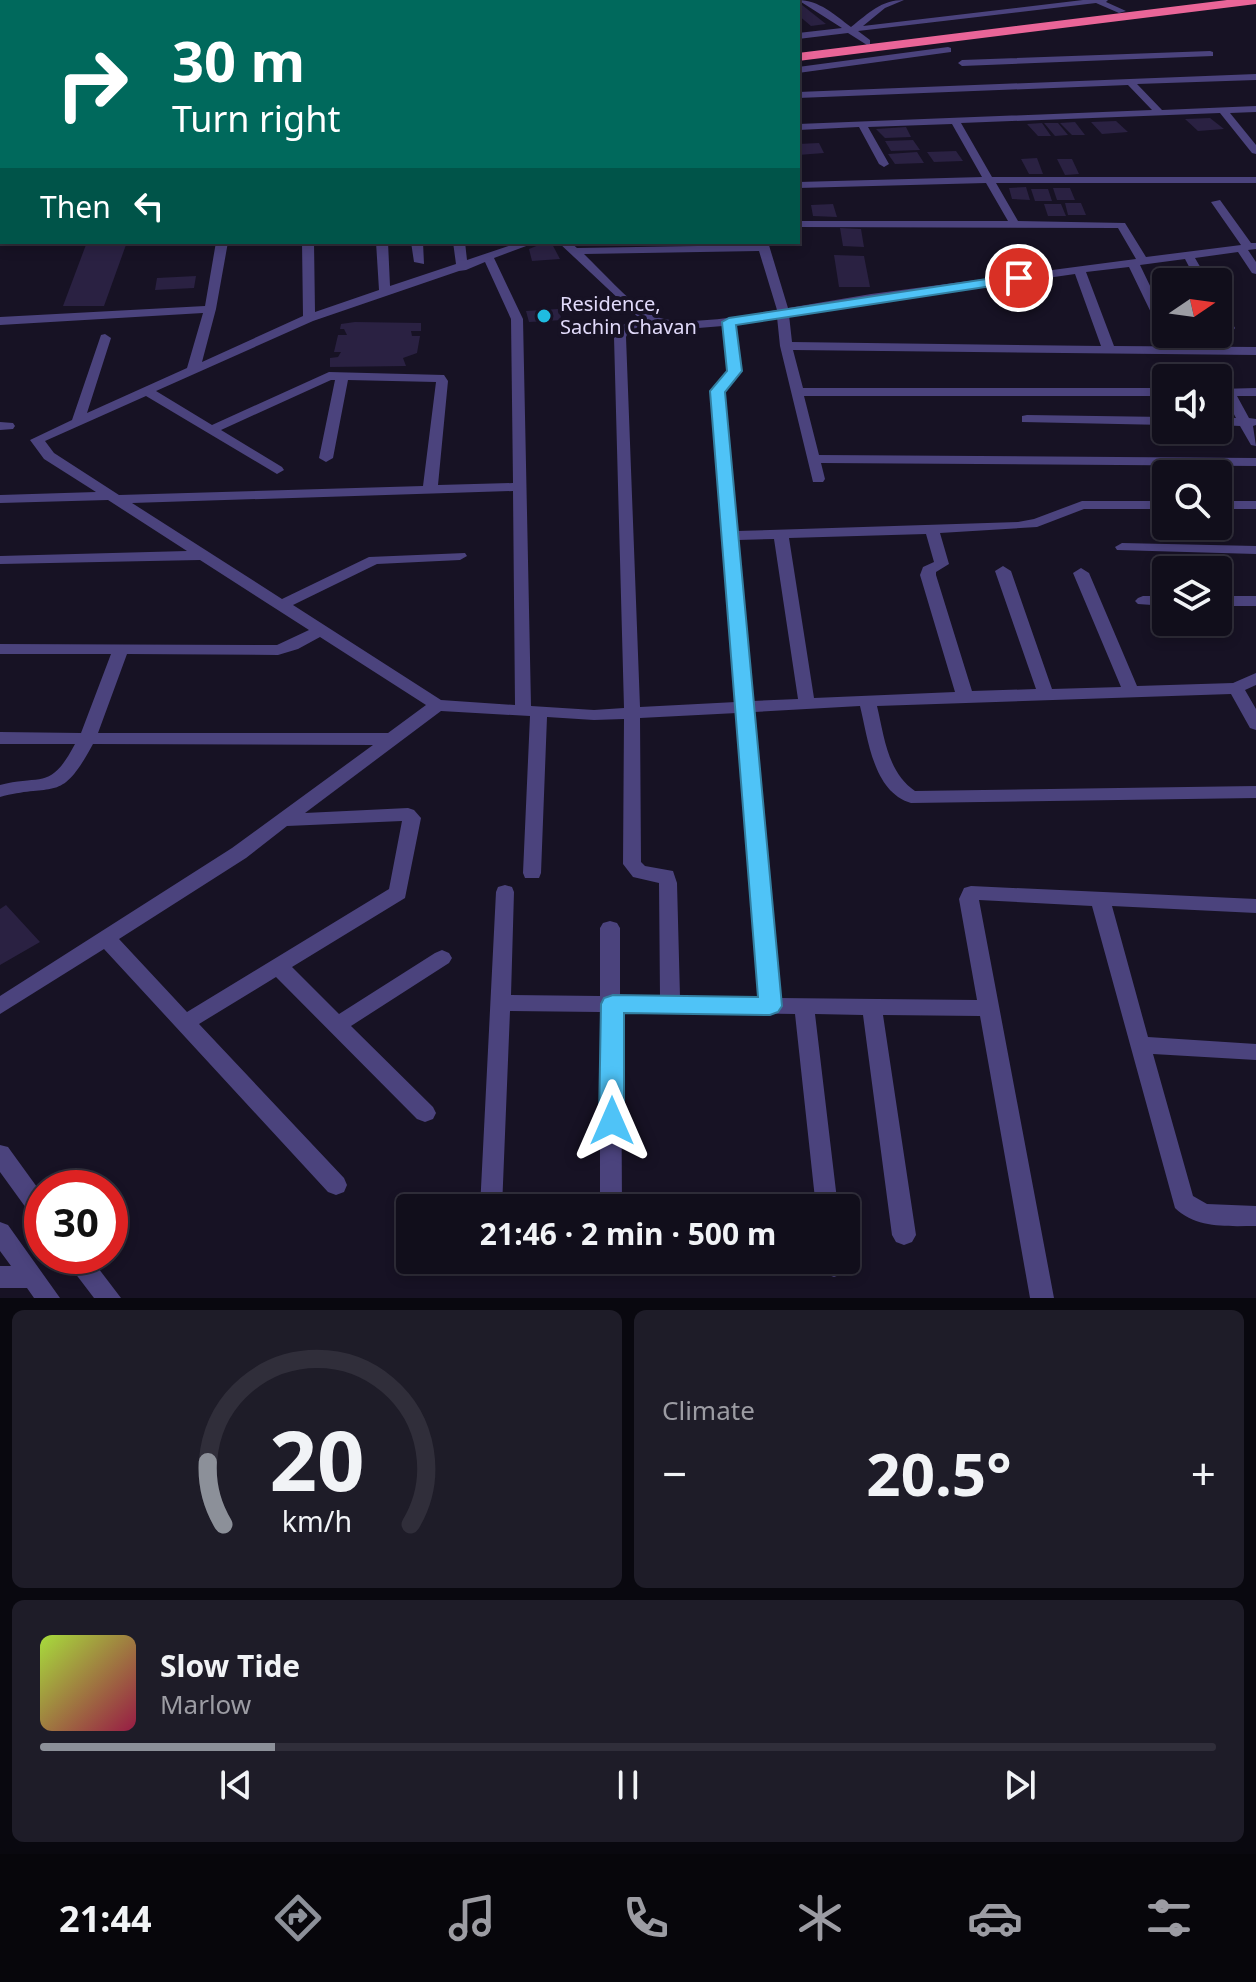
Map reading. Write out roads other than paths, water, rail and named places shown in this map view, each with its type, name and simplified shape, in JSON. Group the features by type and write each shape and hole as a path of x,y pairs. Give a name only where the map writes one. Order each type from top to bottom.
{"highway":[{"path":"800,50 1205,0"},
{"path":"800,57 942,45 1256,0"}],"street":[{"path":"802,0 853,30 867,42"},
{"path":"853,30 882,6 900,0"},
{"path":"800,36 1104,0"},
{"path":"1097,1 1122,11"},
{"path":"1034,9 1052,20"},
{"path":"800,70 942,45 971,71"},
{"path":"962,63 1210,54"},
{"path":"800,95 1256,77"},
{"path":"980,79 990,87"},
{"path":"1130,82 1160,113"},
{"path":"800,127 1256,109"},
{"path":"1223,111 1256,151"},
{"path":"955,121 1014,223"},
{"path":"862,125 884,164"},
{"path":"800,185 991,180 1256,180"},
{"path":"1216,202 1248,247 1256,271"},
{"path":"800,224 1121,225 1152,297"},
{"path":"193,370 210,309 222,244"},
{"path":"308,244 309,318"},
{"path":"382,244 385,293"},
{"path":"417,244 420,262"},
{"path":"459,244 462,268"},
{"path":"526,244 309,318 37,440 49,456 437,705 594,715 867,701 1236,688 1256,678"},
{"path":"569,246 763,245 783,312 786,346 818,479"},
{"path":"569,246 646,318 686,325 729,322 1248,247"},
{"path":"1188,255 1195,268"},
{"path":"489,259 517,319 520,487 531,711 532,873"},
{"path":"1079,270 1109,350"},
{"path":"0,321 210,309"},
{"path":"646,318 623,330 620,337 632,712 632,864 640,872 666,876 668,883 670,1005"},
{"path":"729,322 735,371 718,391 770,1006"},
{"path":"78,420 105,338"},
{"path":"786,346 1256,351"},
{"path":"213,429 324,378 435,376 442,381 430,490"},
{"path":"326,458 342,377"},
{"path":"145,390 277,470"},
{"path":"799,392 1152,392"},
{"path":"1232,392 1256,392"},
{"path":"1232,402 1250,422 1256,442"},
{"path":"1027,419 1152,421"},
{"path":"814,459 1256,462"},
{"path":"0,499 520,487"},
{"path":"730,536 1029,526 1082,505 1152,505"},
{"path":"1232,505 1256,505"},
{"path":"932,529 942,564 928,570 928,575 965,697"},
{"path":"781,535 807,705"},
{"path":"1122,547 1256,550"},
{"path":"0,560 203,555"},
{"path":"281,605 374,560 460,556"},
{"path":"1003,571 1046,694"},
{"path":"1081,573 1131,692"},
{"path":"1143,601 1152,601"},
{"path":"1232,601 1256,601"},
{"path":"0,649 278,650 292,646 320,630"},
{"path":"0,791 58,781 66,776 87,738 121,649"},
{"path":"1236,688 1256,724"},
{"path":"867,701 889,777 901,792 911,797 1256,792"},
{"path":"0,1006 282,821 437,705"},
{"path":"0,738 393,739"},
{"path":"185,1023 398,893 412,818 408,814 282,821"},
{"path":"492,1194 505,892"},
{"path":"1042,1298 988,1008 969,899 971,893 1256,906"},
{"path":"1100,898 1183,1201 1190,1210 1203,1214 1256,1216"},
{"path":"610,928 613,1004 611,1194"},
{"path":"106,938 336,1185"},
{"path":"337,1025 442,958"},
{"path":"279,967 425,1113"},
{"path":"501,1003 988,1008"},
{"path":"804,1006 825,1194"},
{"path":"872,1007 904,1235"},
{"path":"1140,1045 1256,1052"},
{"path":"0,1154 24,1187"},
{"path":"0,1232 48,1298"},
{"path":"89,1274 109,1298"},
{"path":"0,1277 32,1277"}],"place":[{"name":"Residence, Sachin Chavan","path":"544,316"}]}
